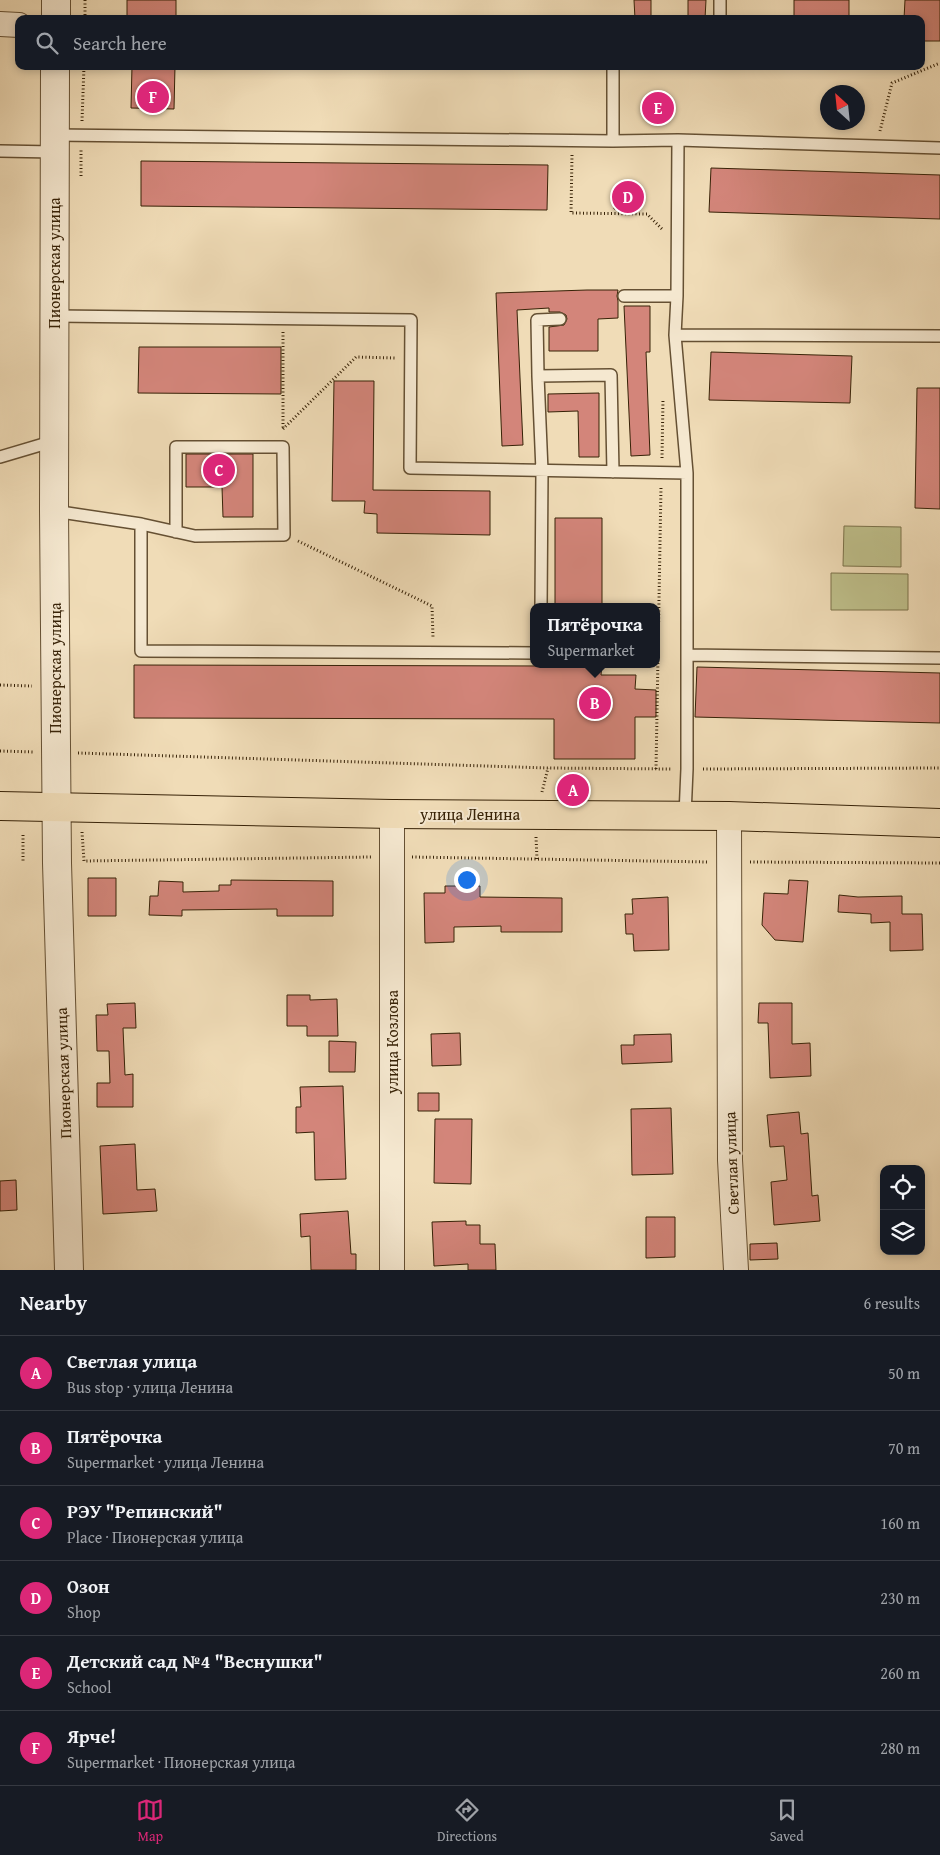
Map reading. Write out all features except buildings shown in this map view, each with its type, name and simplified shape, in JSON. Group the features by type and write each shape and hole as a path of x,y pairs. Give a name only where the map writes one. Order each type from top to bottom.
{"main road":[{"name":"улица Ленина","path":"0,806 392,814 729,816 940,823"}],"street":[{"path":"56,0 56,15"},
{"path":"0,24 15,25"},
{"name":"Пионерская улица","path":"55,70 54,511 56,807 69,1270"},
{"name":"улица Козлова","path":"392,814 392,1270"},
{"name":"Светлая улица","path":"729,816 730,1160 736,1270"}],"lane":[{"path":"720,0 720,15"},
{"path":"612,141 613,70"},
{"path":"678,140 675,335 687,473 687,769 685,816"},
{"path":"0,151 55,144 678,140 940,148"},
{"path":"624,296 677,296"},
{"path":"54,316 412,320 410,468 687,473"},
{"path":"541,603 542,471 537,320 560,319"},
{"path":"675,335 940,336"},
{"path":"538,376 611,375 613,472"},
{"path":"0,457 54,441"},
{"path":"54,511 141,524 176,532 195,536 284,535 283,446 176,448 176,532"},
{"path":"141,524 141,651 530,653"},
{"path":"687,655 940,658"}],"path":[{"path":"85,0 85,15"},
{"path":"925,69 940,63"},
{"path":"876,146 892,83 923,70"},
{"path":"572,141 571,213 647,214 666,234"},
{"path":"283,318 283,446"},
{"path":"283,430 356,357 411,359"},
{"path":"659,603 663,394"},
{"path":"284,535 432,606 433,652"},
{"path":"656,769 658,668"},
{"path":"0,685 34,686"},
{"path":"0,752 548,768 940,768"},
{"path":"540,797 548,768"},
{"path":"82,826 84,860 392,857 940,863"},
{"path":"536,832 537,859"},
{"path":"23,835 23,862"}],"green space":[{"path":"844,526 901,527 901,567 843,566"},
{"path":"831,573 908,574 908,610 831,610"}],"place":[{"name":"Ярче!","path":"153,97"},
{"name":"Детский сад №4 \"Веснушки\"","path":"658,108"},
{"name":"Озон","path":"628,197"},
{"name":"РЭУ \"Репинский\"","path":"219,470"},
{"name":"Пятёрочка","path":"595,703"},
{"name":"Светлая улица","path":"573,790"}]}
